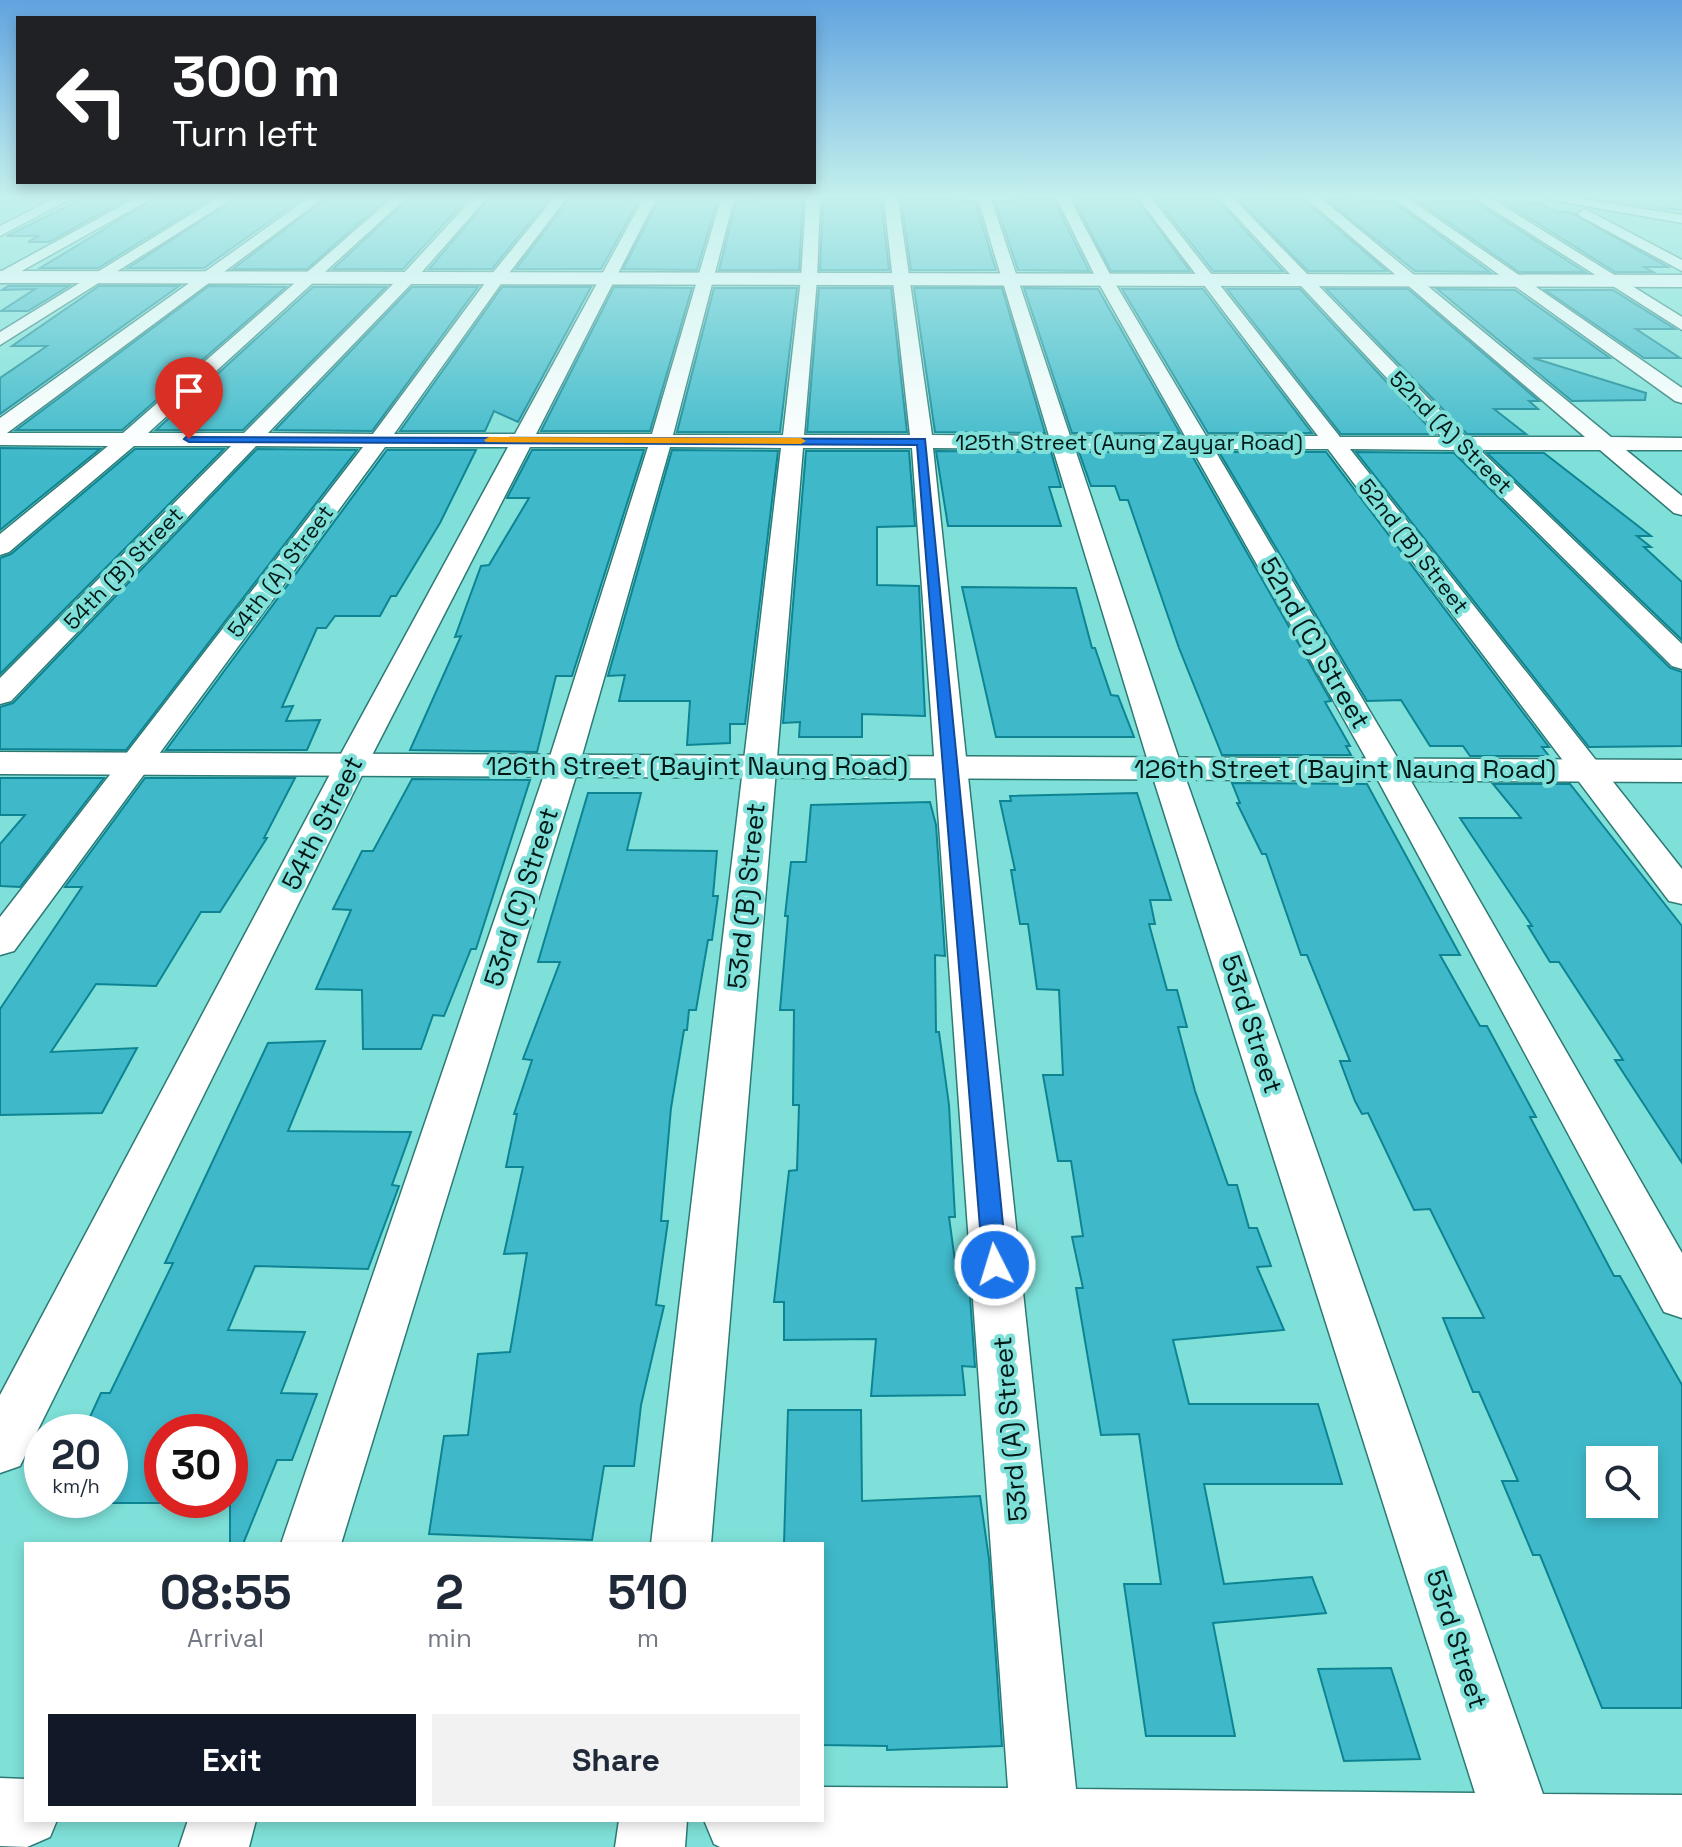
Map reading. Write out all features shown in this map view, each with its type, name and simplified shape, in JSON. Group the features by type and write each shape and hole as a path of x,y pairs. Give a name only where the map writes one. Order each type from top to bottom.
{"street":[{"path":"0,340 85,285"},
{"path":"0,428 195,285"},
{"path":"0,547 129,439 303,285"},
{"name":"54th (B) Street","path":"0,695 401,285"},
{"name":"54th (A) Street","path":"0,943 492,285"},
{"name":"54th Street","path":"0,1449 352,763 606,285"},
{"name":"53rd (C) Street","path":"312,1542 563,766 661,441 704,285"},
{"name":"53rd (B) Street","path":"681,1542 808,285"},
{"name":"53rd (A) Street","path":"904,285 922,442 1046,1835"},
{"name":"53rd Street","path":"1010,285 1166,768 1524,1838"},
{"name":"52nd (C) Street","path":"1108,285 1388,769 1682,1298"},
{"name":"52nd (B) Street","path":"1211,285 1682,893"},
{"name":"52nd (A) Street","path":"1308,285 1460,443 1682,660"},
{"path":"1416,285 1682,508"},
{"path":"1520,285 1682,397"},
{"path":"1616,285 1682,325"},
{"name":"125th Street (Aung Zayyar Road)","path":"0,439 1682,444"},
{"name":"126th Street (Bayint Naung Road)","path":"0,763 1682,771"},
{"path":"0,1812 24,1813"},
{"path":"214,1847 221,1822"},
{"path":"650,1847 653,1822"},
{"path":"779,1822 1046,1835 1524,1838 1682,1830"}],"building":[{"path":"8,286 69,286 28,311 1,311 35,289 2,290"},
{"path":"99,286 179,286 0,414 0,378 47,346 12,346"},
{"path":"209,286 286,287 122,430 16,430"},
{"path":"313,287 386,287 243,430 156,430"},
{"path":"412,287 478,287 372,431 275,430"},
{"path":"502,287 591,287 518,422 494,411 485,431 400,431"},
{"path":"614,287 692,288 650,431 541,431"},
{"path":"714,288 797,288 780,432 677,432"},
{"path":"819,288 891,288 907,432 807,432"},
{"path":"914,288 1002,288 1045,433 935,432"},
{"path":"1024,288 1098,289 1180,433 1072,433"},
{"path":"1122,289 1203,289 1312,433 1208,433"},
{"path":"1227,289 1300,289 1435,434 1341,434"},
{"path":"1326,289 1408,289 1539,401 1529,401 1538,409 1494,409 1526,434 1467,434"},
{"path":"1437,289 1515,290 1610,358 1533,358 1646,393 1645,400 1572,401"},
{"path":"1545,290 1613,290 1675,329 1636,329 1680,358 1644,358"},
{"path":"0,448 100,449 0,530"},
{"path":"135,449 224,449 0,674 0,558 11,554"},
{"path":"257,449 357,450 126,750 0,749 0,707 13,703"},
{"path":"387,450 476,450 440,523 396,596 391,596 380,616 335,616 326,628 317,628 282,707 293,706 286,721 320,720 307,750 166,750"},
{"path":"532,450 644,450 572,676 556,676 537,752 410,750 461,636 455,637 481,566 489,565 529,498 507,498"},
{"path":"672,450 778,451 745,724 730,724 730,743 687,745 690,701 619,701 625,675 608,676"},
{"path":"806,451 909,451 915,526 877,527 877,585 919,586 925,716 862,714 862,737 799,737 800,722 783,723"},
{"path":"936,451 1051,452 1061,487 1049,487 1061,526 948,526"},
{"path":"1079,452 1190,452 1331,701 1325,702 1350,746 1346,746 1351,755 1222,755 1179,648 1128,500 1120,500 1115,486 1091,486"},
{"path":"1219,452 1326,452 1549,747 1542,747 1549,756 1470,756 1463,746 1430,746 1401,700 1367,701"},
{"path":"1356,452 1454,453 1670,668 1682,672 1682,746 1589,747"},
{"path":"1487,453 1544,453 1651,536 1637,536 1651,547 1644,547 1682,582 1682,640"},
{"path":"962,587 1076,588 1092,648 1095,648 1111,695 1118,696 1134,737 996,737"},
{"path":"0,778 104,778 20,887 0,886 0,844 25,815 0,815"},
{"path":"145,778 295,778 264,838 267,838 220,912 201,912 156,986 96,984 51,1052 137,1048 102,1113 0,1115 0,1009 82,887 65,887"},
{"path":"412,779 530,780 476,949 471,949 444,1016 433,1015 421,1049 363,1049 362,990 316,989 351,910 333,909 362,851 373,851"},
{"path":"1232,783 1367,784 1460,955 1440,955 1480,1026 1487,1026 1536,1117 1530,1117 1614,1276 1620,1276 1682,1385 1682,1708 1602,1708 1540,1555 1533,1555 1502,1481 1518,1481 1479,1392 1473,1392 1443,1318 1484,1318 1430,1209 1414,1210 1368,1113 1362,1114 1355,1101 1340,1061 1350,1061 1307,955 1301,955 1266,854 1262,854 1237,803 1240,803"},
{"path":"1493,784 1570,784 1682,926 1682,1163 1615,1060 1623,1060 1559,962 1550,962 1528,926 1532,926 1460,818 1521,818"},
{"path":"588,793 641,793 627,850 717,851 713,896 718,896 712,940 708,940 696,1010 689,1010 687,1030 684,1030 671,1108 661,1221 668,1221 656,1305 664,1306 641,1405 634,1466 604,1466 592,1540 429,1534 444,1436 468,1435 478,1354 510,1352 527,1253 504,1254 523,1167 506,1167 517,1114 514,1114 532,1060 523,1059 560,962 538,962"},
{"path":"1137,793 1171,900 1150,900 1155,924 1149,924 1167,990 1177,990 1187,1027 1178,1027 1195,1091 1228,1185 1237,1185 1249,1228 1257,1228 1271,1266 1257,1267 1284,1330 1173,1340 1189,1404 1318,1404 1342,1484 1204,1484 1224,1584 1312,1577 1326,1613 1213,1623 1235,1736 1146,1736 1124,1584 1161,1584 1139,1434 1101,1435 1076,1288 1083,1288 1072,1237 1083,1236 1071,1161 1058,1161 1043,1075 1063,1075 1059,990 1037,989 1028,924 1020,924 1011,870 1015,870 1000,801 1011,801 1010,796"},
{"path":"930,802 936,825 945,956 935,955 936,1032 939,1032 949,1105 955,1217 949,1217 958,1283 969,1283 975,1367 962,1366 965,1395 871,1396 876,1339 784,1340 784,1302 774,1302 789,1171 797,1170 799,1105 793,1105 794,1010 780,1010 788,916 785,916 791,862 806,862 811,805"},
{"path":"325,1041 288,1131 411,1132 392,1185 399,1186 368,1269 255,1266 228,1330 305,1332 281,1393 317,1394 292,1460 277,1460 244,1542 230,1542 230,1518 248,1518 248,1414 144,1414 144,1503 128,1503 128,1414 91,1414 101,1393 110,1393 173,1263 165,1263 268,1043"},
{"path":"788,1410 861,1410 862,1501 980,1496 989,1559 1002,1746 887,1750 887,1746 824,1745 824,1542 784,1542"},
{"path":"1391,1668 1420,1759 1344,1761 1318,1669"}],"slow traffic":[{"path":"489,440 801,441"}],"route":[{"path":"189,439 922,442 995,1265"}]}
